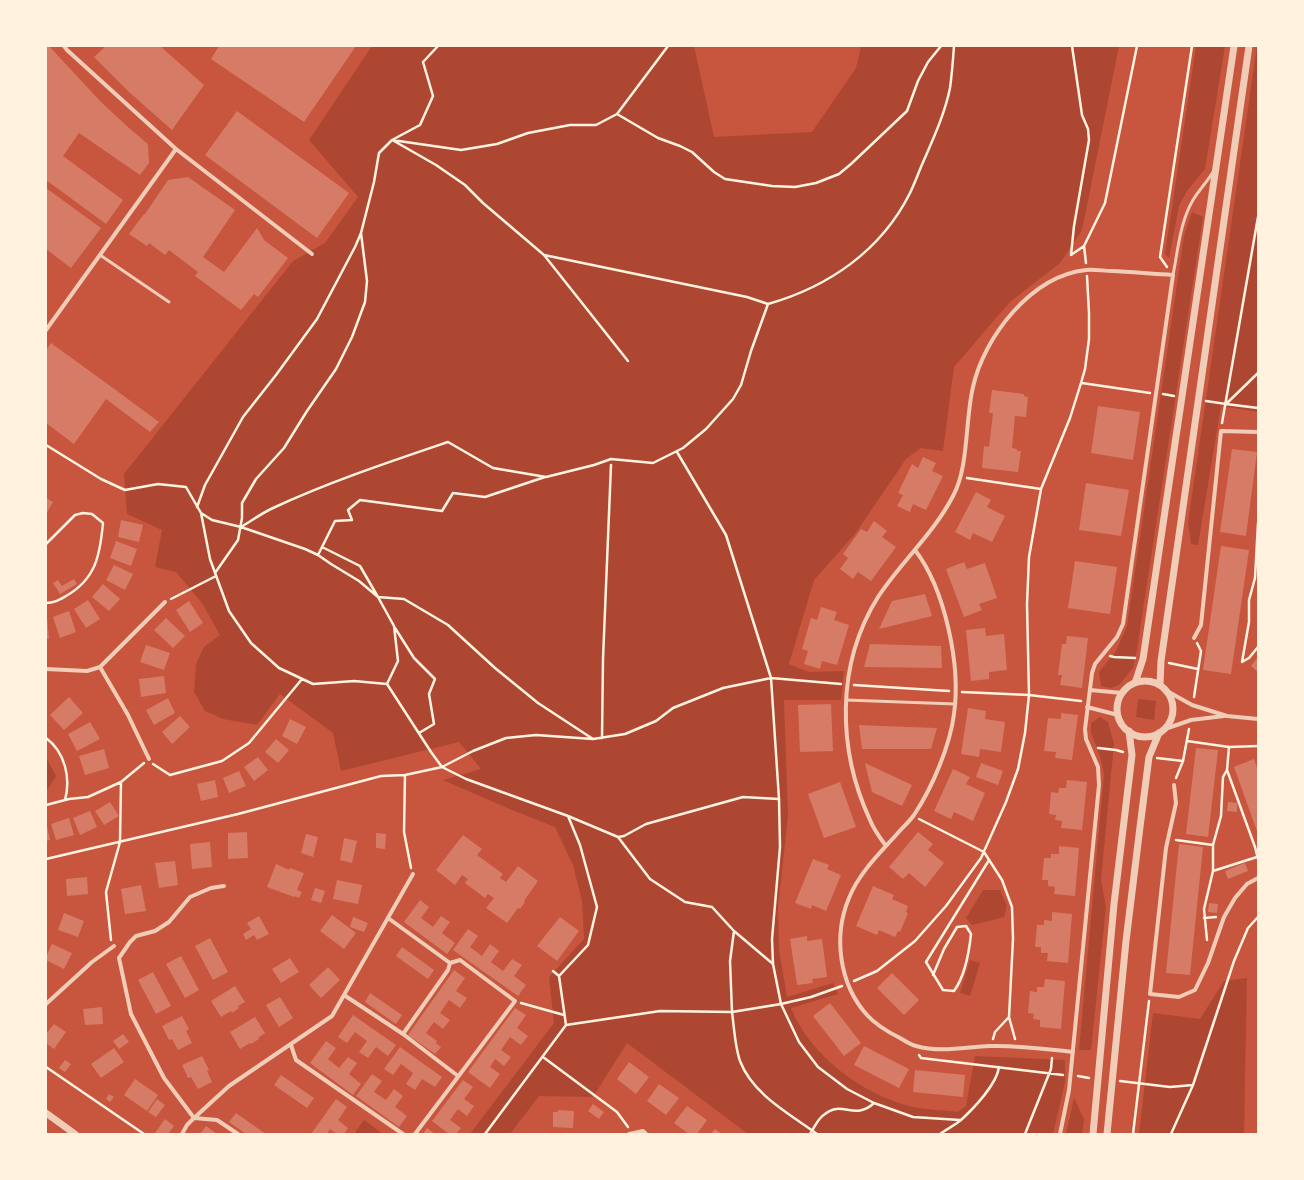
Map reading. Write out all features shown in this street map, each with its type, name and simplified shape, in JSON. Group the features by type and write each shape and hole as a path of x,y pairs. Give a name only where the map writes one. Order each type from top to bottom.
{"street":[{"path":"64,46 122,101 176,149 312,254"},
{"path":"1135,683 1144,659 1234,46"},
{"path":"1160,685 1161,661 1249,46"},
{"path":"46,330 176,149"},
{"path":"886,846 870,822 861,800 846,741 845,710 847,684 852,658 863,627 878,598 899,567 915,550 936,522 950,501 961,477 973,387 982,360 997,333 1017,307 1030,294 1047,283 1072,272 1087,270 1173,275 1123,624 1117,637 1095,664 1092,672 1087,707 1085,729 1086,738 1098,767 1099,785 1070,1090 1060,1134"},
{"path":"1194,638 1201,625 1221,432 1258,432"},
{"path":"915,550 930,572 938,591 946,618 953,654 956,692 954,715 940,762 932,782 913,816 856,883 842,915 840,940 848,984 867,1015 880,1026 916,1046 935,1049 991,1046 1073,1052"},
{"path":"46,669 86,671 100,667 165,602"},
{"path":"100,667 128,715 149,759"},
{"path":"1227,716 1192,705 1167,691 1160,685 1144,681 1135,683 1128,687 1122,694 1118,708 1120,721 1129,731 1138,736 1149,737 1191,720 1227,716 1258,719"},
{"path":"1090,690 1122,694"},
{"path":"1107,1134 1126,941 1149,757 1162,731 1172,716 1172,699 1167,691"},
{"path":"1087,707 1118,715"},
{"path":"1093,1134 1114,904 1132,755 1129,731"},
{"path":"1174,785 1176,803 1168,840 1150,994 1179,996 1195,990 1224,917 1235,898 1247,884 1258,878"},
{"path":"182,1134 187,1125 229,1086 332,1016 413,874"},
{"path":"224,886 211,888 190,897 169,922 155,931 136,936 119,958 131,1014 164,1078 194,1118 217,1120 238,1134"},
{"path":"388,918 450,963"},
{"path":"46,1004 92,962 114,946"},
{"path":"415,1134 515,1002 460,960 450,963"},
{"path":"403,1034 448,970 450,963"},
{"path":"344,995 403,1034 458,1076"},
{"path":"291,1045 296,1060 403,1134"},
{"path":"46,1113 75,1134"},
{"path":"630,1133 643,1131 646,1134"}],"lane":[{"path":"1173,275 1180,232 1186,214 1193,200 1216,169"},
{"path":"100,255 169,302"},
{"path":"846,700 955,704"}],"path":[{"path":"197,507 205,485 244,417 317,319 355,247 361,232 380,153 392,140 420,125 433,96 423,62 438,46"},
{"path":"392,140 461,150 497,144 528,133 570,125 596,125 617,114 668,46"},
{"path":"617,114 658,138 692,152 714,172 725,179 772,186 796,187 816,183 839,174 907,111 918,81 928,62 941,46"},
{"path":"544,255 747,297 768,304 787,298 822,282 852,263 875,243 898,214 910,194 938,127 950,90 954,46"},
{"path":"1072,46 1082,115 1088,129 1090,140 1074,226 1071,255 1084,246"},
{"path":"1173,275 1160,257 1192,46"},
{"path":"392,140 436,165 465,185 483,203 544,255 628,361"},
{"path":"1221,432 1258,217"},
{"path":"215,573 238,540 241,527 242,503 256,479 284,448 336,369 352,337 365,302 365,259 361,232"},
{"path":"318,555 335,521 352,520 348,510 360,500 442,511 453,494 485,497 546,477 594,465 611,459 653,463 677,452 706,429 733,399 741,385 751,350 768,304"},
{"path":"1226,404 1258,373"},
{"path":"1082,383 1157,394"},
{"path":"1226,404 1258,408"},
{"path":"241,527 272,509 402,457 448,442 493,468 546,477"},
{"path":"46,445 101,479 125,490 158,484 186,487 201,513 210,559 229,611 251,643 279,668 313,684 354,681 387,684"},
{"path":"677,452 726,535 771,678 779,799 780,847 772,939 773,964 781,1004 799,1042 818,1067 847,1089 874,1103 913,1117 960,1120"},
{"path":"602,738 603,659 611,464"},
{"path":"566,1025 660,1011 732,1012 781,1004 811,997 848,984 877,971 915,941 946,906 981,858 1006,802 1018,769 1025,733 1029,695 1027,604 1029,557 1041,489 961,477"},
{"path":"46,544 76,516 83,513 92,514 103,523 101,544 91,574 78,589 54,603 46,603"},
{"path":"201,513 212,520 241,527 318,555 359,581 378,597 404,599 448,625 495,668 538,703 594,739"},
{"path":"1258,523 1255,578 1249,600 1248,622 1242,662 1249,658 1258,647"},
{"path":"322,546 360,566 414,658 435,679 429,694 434,724 418,733"},
{"path":"165,602 216,576"},
{"path":"387,684 398,661 394,626"},
{"path":"46,859 238,814 381,776 405,775 442,766 473,751 506,738 536,735 594,739 625,734 656,721 673,708 723,688 771,678 956,692 1029,695 1088,702"},
{"path":"46,805 65,800 88,797 121,782 149,759 170,775 222,761 249,743 302,679"},
{"path":"387,684 418,733 442,766 466,779 568,816 618,837 650,879 685,902 712,907 734,931 773,964"},
{"path":"46,738 50,740 62,758 67,771 67,793 65,800"},
{"path":"1187,741 1229,748 1258,746"},
{"path":"1213,871 1258,858 1227,770 1229,748"},
{"path":"1209,958 1204,909 1213,871 1213,845 1221,816 1222,777 1227,770"},
{"path":"405,775 404,832 413,874"},
{"path":"114,946 111,940 106,892 120,842 121,782"},
{"path":"618,837 624,836 646,824 743,797 779,799"},
{"path":"559,976 588,945 597,907 580,845 568,816"},
{"path":"913,816 984,852 1002,880 1012,907 1013,939 1009,1017 1017,1047"},
{"path":"1168,840 1213,845"},
{"path":"933,975 957,927 966,926 972,934 959,984 954,991 943,990 933,975 926,962 988,860"},
{"path":"1171,1134 1193,1085 1234,961 1248,928 1258,918"},
{"path":"734,931 730,961 732,1012 740,1060 745,1073 767,1097 818,1134"},
{"path":"485,1134 566,1025 559,976 553,972"},
{"path":"1133,1134 1150,994"},
{"path":"515,1002 565,1015"},
{"path":"991,1046 995,1032 1009,1017"},
{"path":"1025,1134 1051,1069 1053,1050"},
{"path":"920,1056 921,1058 951,1063 1020,1070"},
{"path":"543,1057 617,1112 630,1133"},
{"path":"46,1067 144,1134"},
{"path":"940,1134 960,1120 984,1096 998,1075 999,1067"},
{"path":"1170,1087 1193,1085"},
{"path":"810,1134 818,1120 824,1114 833,1109 859,1112 869,1108 874,1103"}],"shaded area":[{"path":"372,46 694,46 714,137 812,132 856,68 861,46 1119,46 1082,230 1060,263 1010,302 954,367 943,451 921,448 906,459 855,534 814,580 789,664 809,672 844,671 841,700 784,700 788,816 778,907 779,950 787,997 833,983 838,994 791,1008 800,1026 811,1042 825,1057 840,1071 857,1083 894,1101 924,1109 958,1112 966,1106 975,1056 1065,1060 1065,1082 1053,1134 748,1134 627,1043 593,1097 539,1096 510,1134 470,1134 554,1023 549,977 584,939 582,901 573,865 555,827 443,780 481,769 459,742 341,771 333,733 280,694 257,725 223,719 205,711 194,692 196,664 204,647 220,635 202,603 176,572 155,567 162,530 127,514 124,474 293,261 325,243 358,197 309,140"},
{"path":"1196,46 1225,46 1205,169 1187,191 1179,206 1169,258 1165,254"},
{"path":"1257,46 1258,412 1221,406 1198,545 1191,544 1188,523"},
{"path":"1192,212 1203,217 1137,649 1133,668 1119,685 1111,688 1101,686 1099,672 1116,651 1127,626 1184,236"},
{"path":"1138,699 1156,701 1154,720 1136,717"},
{"path":"1100,717 1108,722 1114,744 1101,880 1106,907 1091,1050 1079,1050 1104,774 1100,756 1091,733 1091,723"},
{"path":"46,757 56,776 46,792"},
{"path":"983,890 1000,890 1007,906 1004,917 972,925 966,918"},
{"path":"970,960 980,963 970,996 960,993"},
{"path":"1247,978 1244,1134 1139,1134 1153,1013 1200,1019 1224,981"},
{"path":"1074,1098 1084,1119 1082,1134 1066,1134"},
{"path":"364,1120 383,1134 354,1134"}],"building":[{"path":"46,46 49,46 101,102 148,144 149,163 140,175 79,133 63,156 123,200 106,224 46,180"},
{"path":"106,46 160,46 204,85 172,130 129,92 94,57"},
{"path":"219,46 356,46 304,122 211,59"},
{"path":"237,111 349,193 317,238 205,155"},
{"path":"188,177 235,210 203,257 224,272 257,228 264,240 288,258 258,297 254,294 241,310 195,276 198,272 169,250 165,255 149,243 147,246 129,234 145,214 168,180"},
{"path":"46,188 101,228 71,268 46,249"},
{"path":"51,343 159,422 150,432 106,399 74,444 46,423 46,350"},
{"path":"992,390 1024,394 1024,396 1028,397 1026,417 1015,416 1012,448 1017,449 1017,451 1021,451 1018,472 982,468 984,446 989,447 993,413 989,413"},
{"path":"1098,406 1140,412 1133,460 1091,453"},
{"path":"1232,449 1257,452 1246,536 1220,532"},
{"path":"923,457 936,463 932,471 943,476 926,510 913,504 910,512 897,506 903,495 898,493 912,464 918,468"},
{"path":"1086,483 1129,490 1121,536 1079,530"},
{"path":"976,492 991,500 987,507 1005,516 992,542 973,533 970,540 955,532"},
{"path":"46,498 53,502 46,514"},
{"path":"121,520 143,525 139,542 118,537"},
{"path":"874,521 887,531 882,537 896,547 871,581 858,572 853,579 840,569 848,558 843,554 861,529 867,532"},
{"path":"116,541 137,549 131,566 110,558"},
{"path":"1221,546 1249,550 1231,674 1203,670"},
{"path":"1075,561 1117,567 1110,614 1068,608"},
{"path":"964,562 967,569 985,563 997,598 979,604 982,610 964,617 946,569"},
{"path":"114,565 133,574 125,590 106,580"},
{"path":"74,579 77,584 60,594 53,583 58,580 62,586"},
{"path":"103,584 120,599 109,611 92,597"},
{"path":"925,594 932,616 879,629 892,601"},
{"path":"88,600 100,619 86,628 74,609"},
{"path":"189,601 203,623 190,632 176,610"},
{"path":"821,607 837,612 834,620 849,625 837,665 822,661 820,669 804,664 808,651 802,649 811,618 817,620"},
{"path":"69,611 76,632 60,638 53,617"},
{"path":"47,617 49,639 46,639"},
{"path":"166,618 185,636 173,648 154,630"},
{"path":"985,628 986,636 1004,634 1007,670 989,672 989,679 971,681 966,630"},
{"path":"1067,636 1088,638 1082,688 1060,685 1062,675 1058,675 1062,644 1066,644"},
{"path":"870,644 941,646 942,668 864,667"},
{"path":"146,645 170,653 164,670 140,662"},
{"path":"1258,657 1258,672 1251,666"},
{"path":"164,676 166,693 141,697 139,679"},
{"path":"69,697 83,713 64,730 50,715"},
{"path":"168,698 175,713 154,725 146,710"},
{"path":"831,704 833,751 800,752 798,705"},
{"path":"968,708 986,711 985,719 1005,722 1001,752 980,749 979,757 961,754"},
{"path":"1061,713 1078,715 1072,760 1055,758 1056,752 1044,751 1048,718 1061,719"},
{"path":"180,716 190,727 172,744 162,732"},
{"path":"290,719 306,727 297,744 282,736"},
{"path":"90,722 100,739 77,751 68,734"},
{"path":"859,725 937,728 931,749 862,749"},
{"path":"276,739 289,750 278,763 265,752"},
{"path":"1196,748 1218,750 1208,837 1186,834"},
{"path":"104,749 109,768 85,775 79,756"},
{"path":"258,757 268,770 254,781 244,767"},
{"path":"1254,759 1258,771 1258,834 1234,767"},
{"path":"865,763 912,785 902,806 872,792"},
{"path":"981,763 1003,771 998,785 976,777"},
{"path":"953,769 970,777 966,784 985,793 973,821 954,812 951,819 934,811"},
{"path":"239,771 246,786 229,793 223,778"},
{"path":"215,780 218,797 201,801 197,784"},
{"path":"1067,780 1087,782 1082,830 1061,828 1062,821 1055,820 1056,815 1049,814 1051,792 1058,793 1059,788 1066,788"},
{"path":"840,782 856,827 824,838 808,794"},
{"path":"110,802 119,816 104,825 95,811"},
{"path":"1228,802 1237,803 1237,812 1227,811"},
{"path":"90,811 97,827 80,835 73,818"},
{"path":"69,818 74,835 56,840 51,824"},
{"path":"46,822 50,840 46,841"},
{"path":"247,832 248,858 228,859 228,833"},
{"path":"918,832 933,844 928,850 944,863 925,887 909,873 903,879 889,867"},
{"path":"376,833 386,834 385,849 376,848"},
{"path":"306,834 318,837 313,857 301,853"},
{"path":"463,835 482,849 477,855 503,874 500,878 506,882 518,866 538,881 520,909 518,908 507,923 486,908 494,898 488,894 485,898 465,883 468,879 462,875 455,885 436,870"},
{"path":"344,838 357,841 352,863 340,860"},
{"path":"210,842 212,867 192,869 190,844"},
{"path":"1179,844 1203,847 1190,975 1166,973"},
{"path":"1059,846 1079,848 1075,896 1054,894 1055,887 1048,886 1048,880 1042,880 1044,858 1051,858 1051,854 1059,854"},
{"path":"813,859 829,865 827,869 841,875 826,911 812,905 811,909 795,903"},
{"path":"175,861 178,885 159,888 155,863"},
{"path":"1245,863 1248,871 1228,879 1225,871"},
{"path":"276,864 289,870 290,868 304,873 297,890 302,892 299,898 267,887"},
{"path":"87,877 88,894 67,896 66,879"},
{"path":"337,880 362,885 358,904 333,899"},
{"path":"141,885 146,911 125,914 121,889"},
{"path":"873,886 894,895 892,899 908,906 906,912 908,913 900,932 898,931 895,937 879,930 877,935 856,926"},
{"path":"315,888 325,891 321,903 311,900"},
{"path":"420,900 429,907 421,918 433,927 441,916 450,922 442,933 455,943 447,954 404,922"},
{"path":"1209,903 1218,904 1217,913 1208,912"},
{"path":"1052,912 1072,914 1068,963 1047,961 1048,953 1041,953 1041,947 1035,947 1037,925 1044,925 1044,920 1052,921"},
{"path":"64,913 84,921 78,937 58,930"},
{"path":"332,915 356,933 344,949 320,931"},
{"path":"259,916 269,934 257,940 254,935 246,940 243,934 251,929 247,923"},
{"path":"353,917 368,923 364,932 350,927"},
{"path":"560,917 579,931 557,961 537,946"},
{"path":"468,929 478,936 470,947 482,956 490,944 499,951 491,962 503,971 512,959 522,965 514,976 526,985 518,996 453,950"},
{"path":"807,936 807,941 822,939 827,977 812,979 813,983 797,985 790,939"},
{"path":"210,938 228,972 213,980 195,946"},
{"path":"52,944 72,953 64,969 46,960"},
{"path":"402,947 434,970 428,979 396,956"},
{"path":"181,956 199,990 185,998 166,964"},
{"path":"290,958 299,972 281,983 272,969"},
{"path":"328,967 340,980 321,998 309,985"},
{"path":"454,970 465,978 456,991 467,998 460,1008 449,1000 440,1013 450,1020 443,1029 434,1022 426,1033 437,1041 436,1043 441,1047 435,1054 408,1035"},
{"path":"153,972 171,1006 156,1014 138,980"},
{"path":"892,973 919,1000 904,1015 877,988"},
{"path":"1045,979 1065,981 1061,1029 1040,1027 1040,1020 1033,1019 1034,1014 1028,1013 1030,991 1037,992 1037,987 1044,987"},
{"path":"235,986 245,1002 238,1006 239,1008 232,1013 231,1011 221,1017 211,1001"},
{"path":"370,993 402,1015 396,1024 365,1002"},
{"path":"280,997 293,1018 279,1027 266,1005"},
{"path":"830,1003 861,1043 844,1056 813,1016"},
{"path":"102,1007 103,1024 85,1025 83,1009"},
{"path":"515,1008 526,1015 517,1028 528,1036 521,1045 510,1037 501,1050 511,1057 504,1066 495,1059 490,1067 500,1074 490,1088 468,1072"},
{"path":"353,1015 396,1045 388,1056 376,1047 368,1058 359,1052 367,1041 355,1032 347,1043 338,1037"},
{"path":"182,1016 189,1029 186,1031 192,1043 178,1050 172,1039 169,1040 162,1026"},
{"path":"255,1017 265,1033 258,1038 259,1039 240,1049 230,1032"},
{"path":"54,1024 66,1032 54,1049 46,1043 46,1034"},
{"path":"123,1034 129,1042 119,1049 113,1041"},
{"path":"326,1041 336,1048 328,1059 339,1068 348,1057 357,1063 349,1074 361,1084 353,1095 310,1063"},
{"path":"864,1046 909,1069 899,1088 854,1065"},
{"path":"400,1047 442,1077 435,1087 422,1079 415,1090 406,1084 413,1073 401,1064 393,1075 384,1069"},
{"path":"114,1048 124,1062 101,1078 91,1064"},
{"path":"202,1056 209,1070 207,1071 212,1082 198,1089 191,1077 188,1078 182,1065"},
{"path":"65,1060 71,1064 65,1072 59,1068"},
{"path":"629,1062 649,1077 636,1094 617,1079"},
{"path":"915,1070 965,1075 963,1097 913,1092"},
{"path":"372,1074 382,1081 374,1092 386,1100 394,1089 403,1096 395,1107 407,1116 399,1127 356,1096"},
{"path":"281,1075 314,1098 307,1108 274,1085"},
{"path":"135,1079 158,1095 147,1111 124,1095"},
{"path":"463,1080 473,1087 464,1099 474,1106 467,1116 458,1109 450,1120 461,1128 456,1134 449,1134 432,1121"},
{"path":"659,1084 679,1098 666,1115 647,1101"},
{"path":"109,1094 114,1097 110,1102 106,1099"},
{"path":"157,1099 165,1105 156,1117 148,1112"},
{"path":"336,1099 347,1107 338,1120 348,1128 344,1134 337,1134 330,1129 327,1134 311,1134"},
{"path":"593,1104 604,1112 599,1119 588,1111"},
{"path":"687,1106 707,1120 697,1134 689,1134 674,1123"},
{"path":"558,1110 574,1111 573,1128 553,1127 553,1112 558,1112"},
{"path":"236,1113 266,1134 246,1134 229,1122"},
{"path":"165,1119 174,1126 168,1134 156,1134 155,1133"},
{"path":"206,1126 217,1134 200,1134"},
{"path":"427,1128 435,1134 423,1134"},
{"path":"715,1129 722,1134 711,1134"}]}
